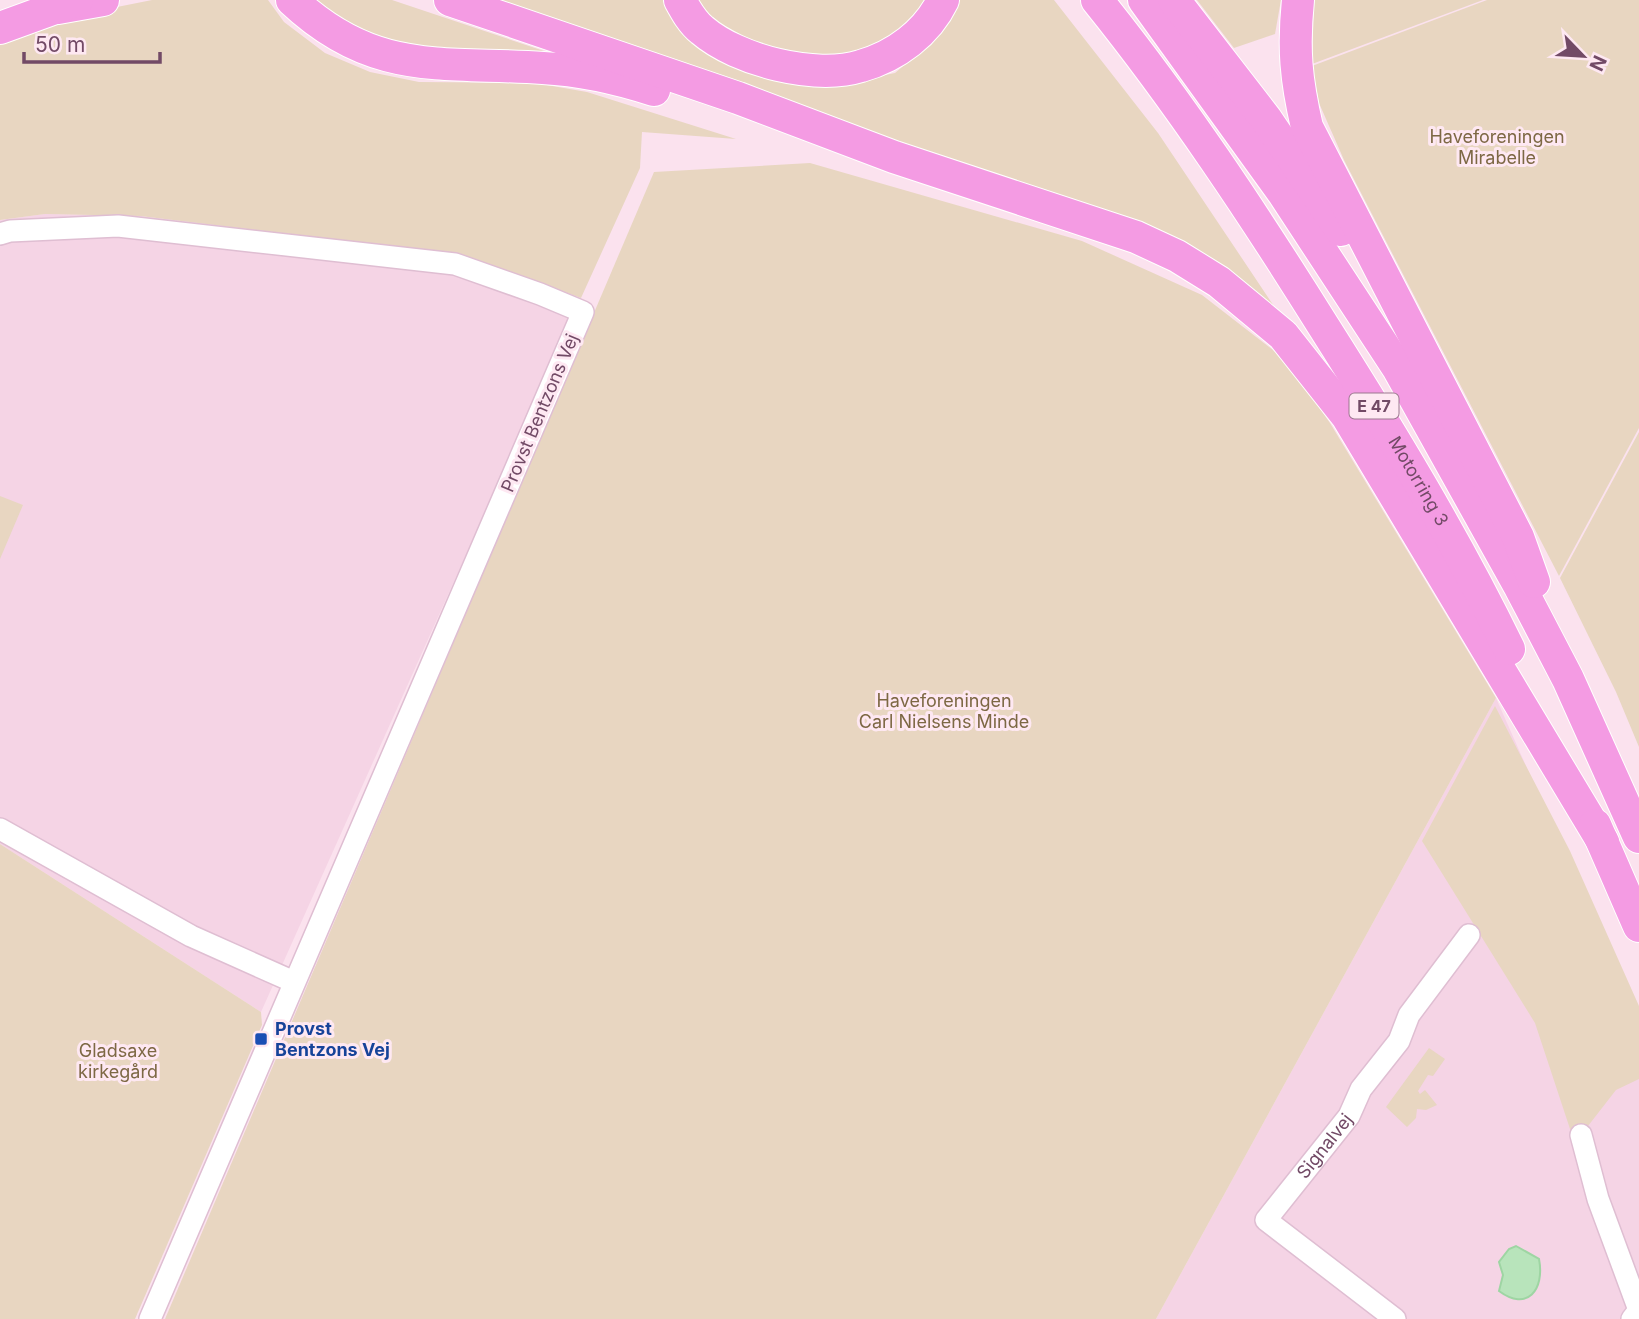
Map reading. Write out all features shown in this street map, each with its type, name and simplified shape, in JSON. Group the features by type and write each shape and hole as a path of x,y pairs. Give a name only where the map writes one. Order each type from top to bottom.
{"highway":[{"path":"0,28 67,4 103,0"},
{"path":"292,0 325,28 374,53 424,64 544,68 583,71 617,78 894,158 1136,237 1177,256 1220,282 1283,335 1348,416 1603,842"},
{"path":"450,0 738,98 894,158"},
{"path":"680,0 690,17 721,43 774,64 826,71 859,67 906,45 922,30 943,0"},
{"name":"Motorring 3","path":"1097,0 1132,43 1255,217 1373,404 1486,601 1603,842 1639,926"},
{"name":"E 47","path":"1144,0 1284,194 1398,368 1513,575 1567,680 1639,837"},
{"path":"1174,0 1266,119 1420,347"},
{"path":"1298,0 1294,36 1297,82 1307,127 1518,537 1567,680"}],"street":[{"name":"Provst Bentzons Vej","path":"0,234 10,231 118,226 455,264 540,293 583,312 150,1319"},
{"path":"0,829 191,936 294,982"},
{"name":"Signalvej","path":"1395,1319 1266,1220 1349,1116 1361,1089 1399,1041 1409,1014 1469,935"},
{"path":"1581,1135 1598,1199 1639,1310 1632,1319"}],"shaded area":[{"path":"45,214 140,216 414,249 482,262 581,298 261,1012 0,844 0,220"},
{"path":"1496,698 1639,1022 1639,1319 1156,1319"},
{"path":"1516,1246 1539,1259 1540,1270 1539,1280 1532,1294 1518,1299 1499,1291 1503,1275 1499,1262 1509,1249"}],"green space":[{"path":"152,0 268,0 284,22 325,53 370,72 419,82 535,83 587,92 736,139 642,132 640,168 581,298 482,262 414,249 140,216 45,214 0,220 0,41 92,12"},
{"path":"305,0 392,0 568,59 379,51"},
{"path":"477,0 666,0 715,53 781,82 831,86 895,73 941,34 958,0 1054,0 1158,133 1292,333 1225,277"},
{"path":"687,0 927,0 918,16 882,45 834,61 773,56 725,34"},
{"path":"1197,0 1281,0 1275,34 1234,48"},
{"path":"1314,0 1483,0 1312,64"},
{"name":"Haveforeningen Mirabelle","path":"1487,0 1639,0 1639,428 1559,576 1344,160 1319,103 1312,66"},
{"name":"Haveforeningen Carl Nielsens Minde","path":"810,163 1082,241 1202,295 1286,360 1330,423 1496,698 1156,1319 165,1319 654,172"},
{"path":"1639,432 1639,747 1616,692 1560,578"},
{"path":"0,496 23,505 0,559"},
{"path":"1495,706 1570,851 1639,1006 1639,1079 1616,1090 1588,1126 1572,1135 1535,1023 1422,841"},
{"name":"Gladsaxe kirkegård","path":"0,844 261,1012 262,1025 135,1319 0,1319"},
{"path":"1429,1048 1445,1059 1433,1076 1428,1075 1418,1091 1420,1094 1425,1090 1437,1105 1426,1110 1417,1109 1416,1118 1407,1127 1386,1107"}],"place":[{"name":"Provst Bentzons Vej","path":"261,1039"}]}
